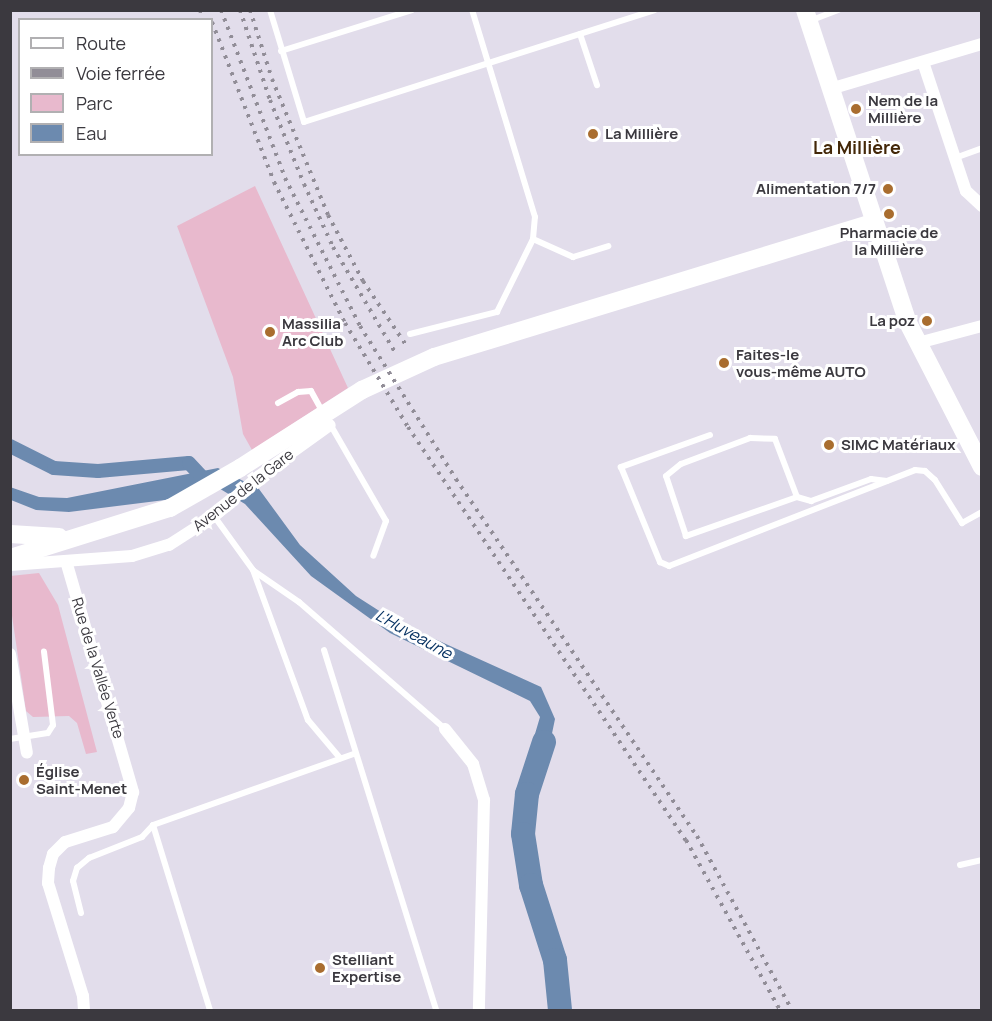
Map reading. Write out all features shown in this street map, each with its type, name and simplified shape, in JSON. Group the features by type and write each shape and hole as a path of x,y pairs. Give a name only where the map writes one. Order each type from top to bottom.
{"street":[{"path":"807,16 872,223 918,343 981,467"},
{"path":"830,90 981,44"},
{"path":"923,62 966,191 981,206"},
{"path":"10,558 170,508 397,372 434,357 872,223"},
{"path":"918,343 981,326"},
{"name":"Avenue de la Gare","path":"10,566 150,552 169,545 214,516 255,480 330,425"},
{"path":"10,534 33,538 88,535"},
{"name":"Rue de la Vallée Verte","path":"66,561 133,792 129,808 113,827 65,842 53,854 49,868 48,883 83,996 84,1011"},
{"path":"10,654 27,753"},
{"path":"445,729 473,764 484,800 479,1011"}],"lane":[{"path":"270,10 304,122 654,11"},
{"path":"281,51 412,10"},
{"path":"410,334 497,312 533,239 535,217 472,10"},
{"path":"807,16 838,10"},
{"path":"580,34 597,86"},
{"path":"955,158 981,148"},
{"path":"533,239 573,257 608,246"},
{"path":"278,403 298,392 311,391 386,520 373,556"},
{"path":"710,435 621,467 660,562 669,566 915,470 925,471 935,480 962,523 981,512"},
{"path":"797,497 775,440 750,438 681,464 666,476 686,536 797,497 812,501 871,478 887,481"},
{"path":"214,516 253,570 308,720 340,758"},
{"path":"253,570 299,602 445,729"},
{"path":"324,650 436,1011"},
{"path":"10,739 25,739 48,733 53,725 44,652"},
{"path":"81,913 73,881 77,868 89,858 142,837 153,825 356,753"},
{"path":"153,825 210,1011"},
{"path":"960,864 981,860"}],"green space":[{"name":"Massilia Arc Club","path":"255,186 348,388 252,450 243,434 233,377 177,226"},
{"path":"39,573 58,605 97,752 86,754 77,723 69,716 33,717 26,711 11,609 10,576"}],"water":[{"path":"218,468 259,489 300,545 356,596 395,621 541,687 555,719 543,777 524,771 540,717 530,701 390,633 311,576 245,504 217,487 173,499 69,512 36,510 11,500 10,487 39,497 67,498"}],"waterway":[{"path":"10,446 54,468 98,471 189,463 207,482"},
{"name":"L'Huveaune","path":"544,742 527,794 523,834 531,885 555,960 560,1010"}],"railway":[{"path":"200,10 202,18"},
{"path":"221,10 285,178 360,326 456,479 697,836 792,1010"},
{"path":"240,10 270,100 304,184 333,247 396,354"},
{"path":"250,10 272,79 328,215 363,281 406,345"},
{"path":"213,25 274,182 345,323 408,427 686,840 780,1010"}],"place":[{"name":"Nem de la Millière","path":"856,109"},
{"name":"La Millière","path":"593,134"},
{"name":"Alimentation 7/7","path":"888,189"},
{"name":"Pharmacie de la Millière","path":"889,214"},
{"name":"La poz","path":"927,321"},
{"name":"Massilia Arc Club","path":"270,332"},
{"name":"Faites-le vous-même AUTO","path":"724,363"},
{"name":"SIMC Matériaux","path":"829,445"},
{"name":"Église Saint-Menet","path":"24,780"},
{"name":"Stelliant Expertise","path":"320,968"}],"district":[{"name":"La Millière","path":"857,147"}]}
